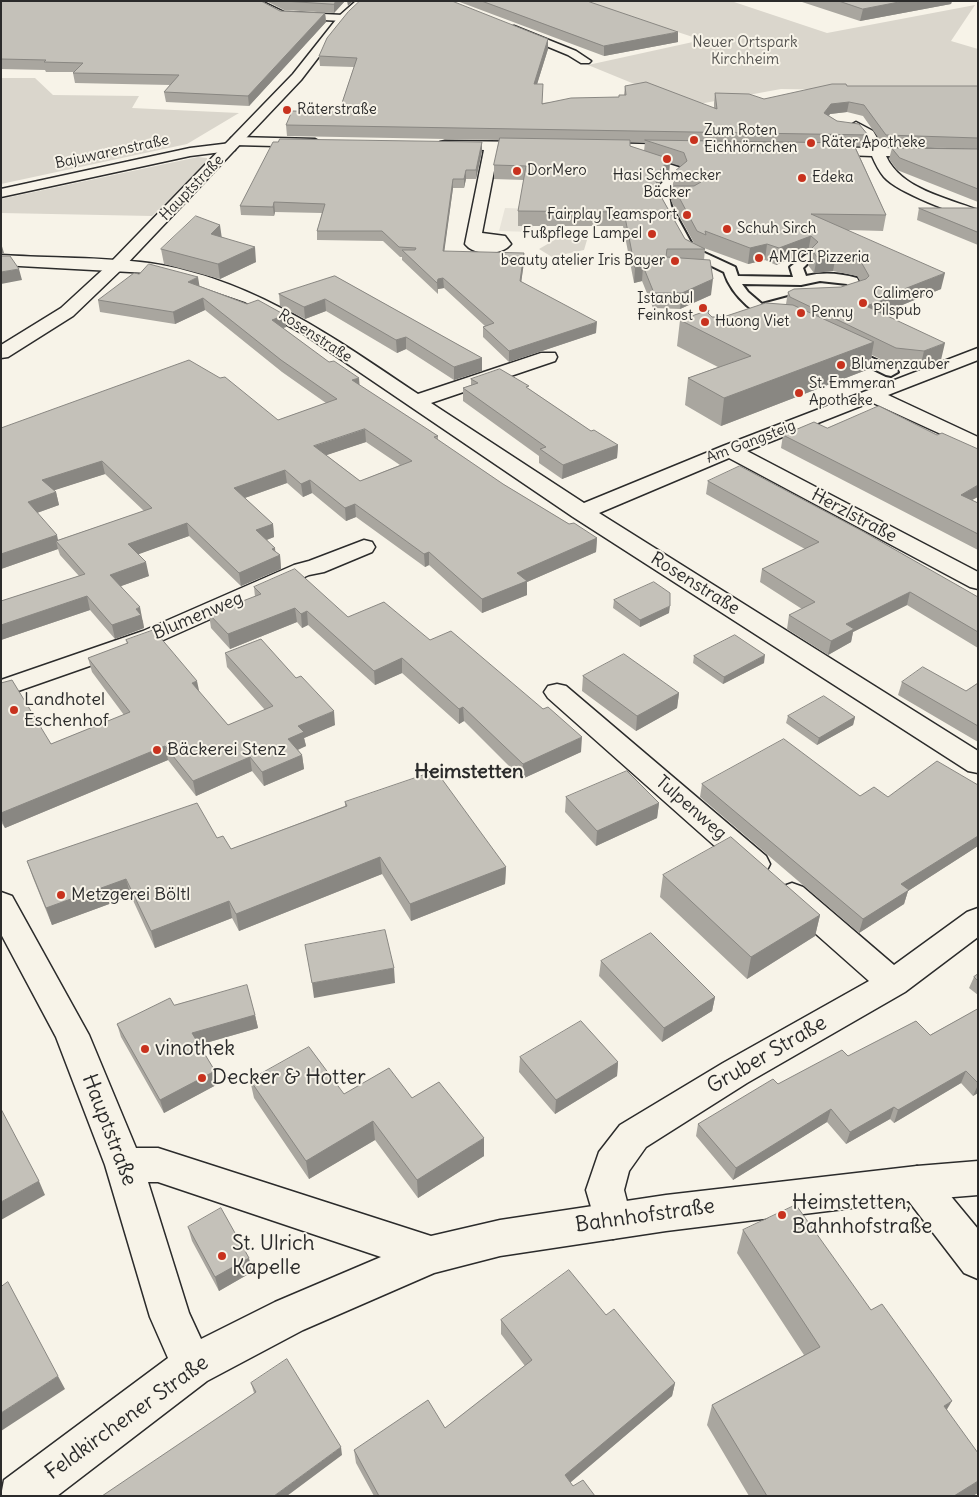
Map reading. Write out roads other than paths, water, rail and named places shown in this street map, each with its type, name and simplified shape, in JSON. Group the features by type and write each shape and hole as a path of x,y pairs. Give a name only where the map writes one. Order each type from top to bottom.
{"street":[{"path":"252,1 282,15 343,18"},
{"name":"Hauptstraße","path":"1,354 67,312 116,266 298,77 343,18 362,1"},
{"path":"501,25 572,53 585,61"},
{"path":"849,124 866,131 888,173 894,179 978,214"},
{"path":"233,144 329,143"},
{"name":"Bajuwarenstraße","path":"1,193 197,150 233,144"},
{"path":"428,144 550,146"},
{"path":"472,242 480,201 488,174 492,145"},
{"path":"586,147 697,149"},
{"path":"806,151 978,154"},
{"path":"634,156 674,166 677,170 678,175 668,184 664,201 689,250 731,275 742,297 794,325"},
{"path":"802,281 796,267 807,258"},
{"name":"Rosenstraße","path":"1,260 148,268 182,275 251,298 310,331 581,512 978,764"},
{"path":"700,270 731,275 802,281 814,278 842,277 852,280 857,291 827,301 792,300 761,308"},
{"path":"759,323 777,317"},
{"path":"830,342 891,372"},
{"name":"Am Gangsteig","path":"581,512 730,450 978,352"},
{"path":"414,402 548,357"},
{"path":"873,395 978,445"},
{"name":"Herzlstraße","path":"730,450 978,582"},
{"name":"Blumenweg","path":"1,689 152,636 302,570 364,547"},
{"name":"Tulpenweg","path":"557,692 893,983"},
{"name":"Hauptstraße","path":"1,904 72,1035 124,1165 170,1317 192,1366"},
{"name":"Gruber Straße","path":"613,1221 605,1190 612,1164 633,1136 735,1073 893,983 978,920"},
{"path":"124,1165 158,1166 431,1255"},
{"name":"Bahnhofstraße","path":"289,1316 431,1255 500,1238 613,1221 917,1183 978,1178"},
{"path":"917,1183 978,1260"},
{"name":"Feldkirchener Straße","path":"20,1496 192,1366 289,1316"}],"place":[{"name":"Räterstraße","path":"287,110"},
{"name":"Zum Roten Eichhörnchen","path":"694,140"},
{"name":"Räter Apotheke","path":"811,143"},
{"name":"Hasi Schmecker Bäcker","path":"667,159"},
{"name":"DorMero","path":"517,171"},
{"name":"Edeka","path":"802,178"},
{"name":"Fairplay Teamsport","path":"687,215"},
{"name":"Schuh Sirch","path":"727,229"},
{"name":"Fußpflege Lampel","path":"652,234"},
{"name":"AMICI Pizzeria","path":"759,258"},
{"name":"beauty atelier Iris Bayer","path":"675,261"},
{"name":"Calimero Pilspub","path":"863,303"},
{"name":"Istanbul Feinkost","path":"703,308"},
{"name":"Penny","path":"801,313"},
{"name":"Huong Viet","path":"705,322"},
{"name":"Blumenzauber","path":"841,365"},
{"name":"St. Emmeran Apotheke","path":"799,393"},
{"name":"Landhotel Eschenhof","path":"14,710"},
{"name":"Bäckerei Stenz","path":"157,750"},
{"name":"Metzgerei Böltl","path":"61,895"},
{"name":"vinothek","path":"145,1049"},
{"name":"Decker & Hotter","path":"202,1078"},
{"name":"Heimstetten, Bahnhofstraße","path":"782,1215"},
{"name":"St. Ulrich Kapelle","path":"222,1256"}],"district":[{"name":"Heimstetten","path":"469,772"}],"park label":[{"name":"Neuer Ortspark Kirchheim","path":"745,52"}]}
